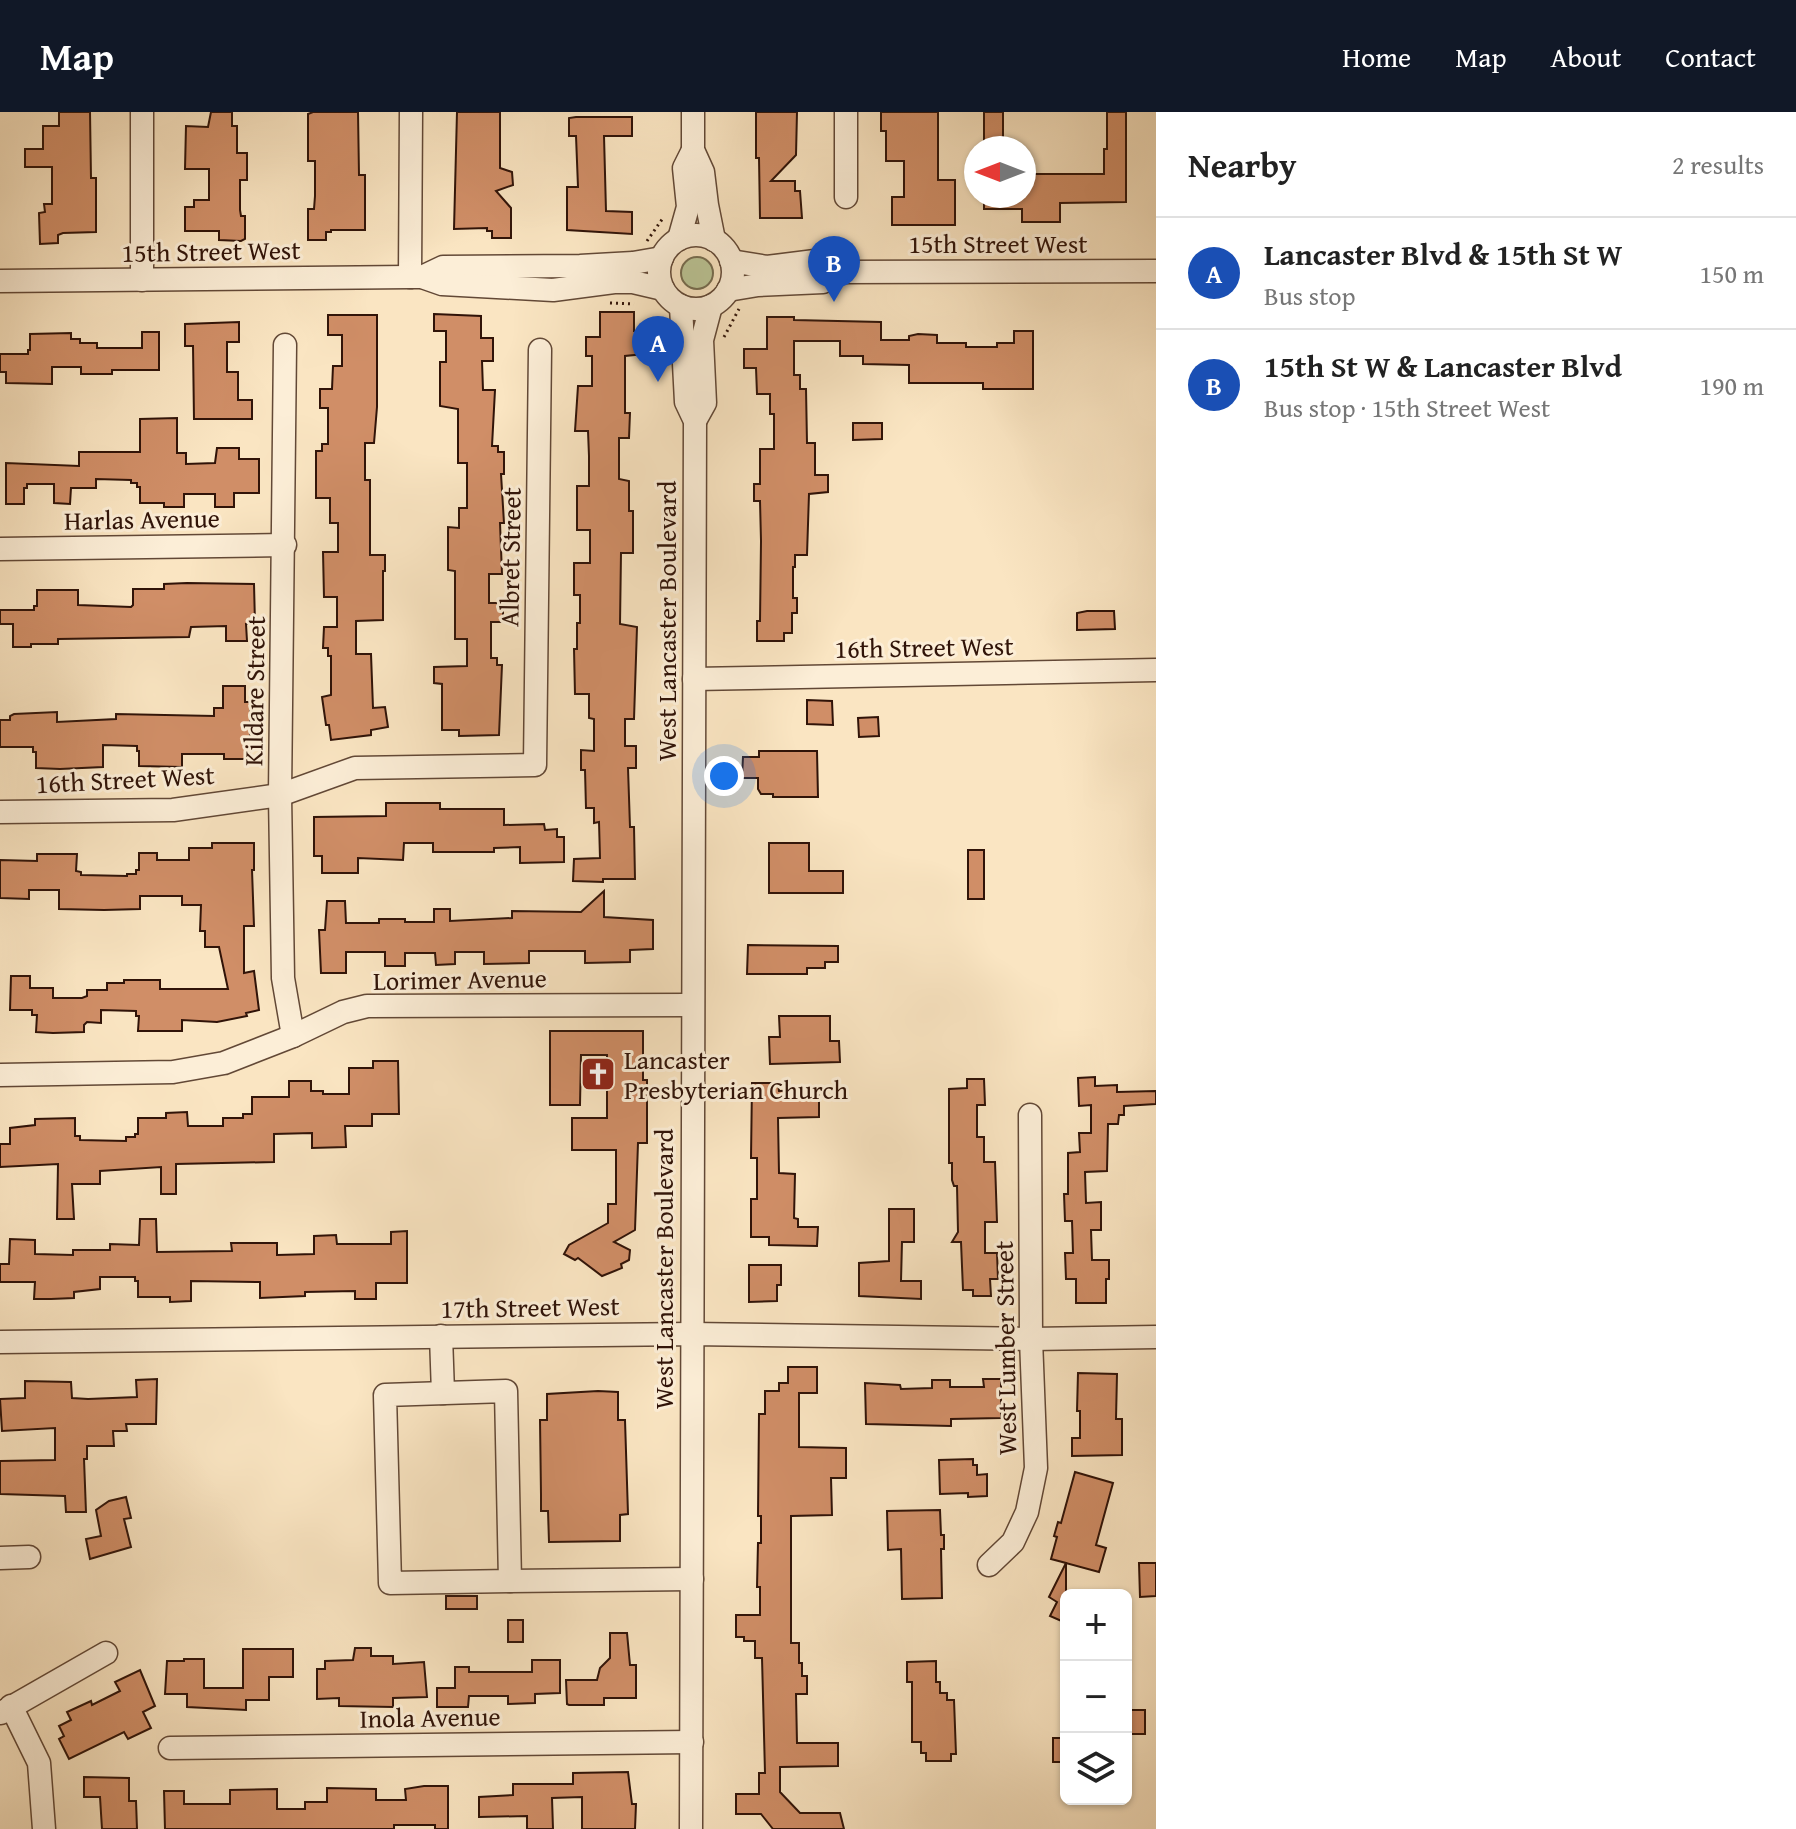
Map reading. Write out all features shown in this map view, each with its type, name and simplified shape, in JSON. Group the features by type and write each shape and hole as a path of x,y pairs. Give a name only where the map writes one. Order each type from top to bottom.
{"street":[{"path":"142,112 142,280"},
{"path":"411,112 416,277"},
{"path":"693,112 693,150 703,172 714,240"},
{"path":"846,112 846,197"},
{"path":"679,239 690,236 714,240 728,253 732,281 728,290 711,306 702,309 681,306 667,296 659,268 662,258 679,239 688,207 684,168 693,150"},
{"name":"15th Street West","path":"416,277 443,267 580,266 662,258"},
{"name":"15th Street West","path":"731,261 767,267 823,260 840,272"},
{"name":"15th Street West","path":"728,290 758,285 823,282 840,272 1156,271"},
{"name":"15th Street West","path":"0,281 416,277 442,284 525,289 573,289 614,282 633,282 663,289"},
{"name":"West Lancaster Boulevard","path":"681,306 686,402 695,421 691,1829"},
{"name":"West Lancaster Boulevard","path":"695,421 705,403 702,340 711,306"},
{"name":"Kildare Street","path":"285,345 280,795 283,978 293,1036"},
{"name":"Albret Street","path":"535,765 540,350"},
{"name":"Harlas Avenue","path":"0,549 285,545"},
{"name":"16th Street West","path":"694,679 1156,670"},
{"name":"16th Street West","path":"0,812 173,810 280,795 355,768 535,765"},
{"name":"Lorimer Avenue","path":"0,1075 173,1072 224,1063 343,1012 367,1006 692,1005"},
{"name":"West Lumber Street","path":"989,1565 1013,1542 1027,1512 1036,1468 1031,1339 1030,1115"},
{"name":"17th Street West","path":"0,1342 691,1334 1031,1339 1156,1337"},
{"path":"441,1336 443,1393"},
{"path":"510,1581 506,1391 385,1395 390,1583 692,1579"},
{"path":"0,1558 29,1557"},
{"path":"44,1829 39,1763 6,1710 106,1653"},
{"name":"Inola Avenue","path":"170,1748 692,1742"}],"path":[{"path":"642,244 654,234 664,216"},
{"path":"722,343 735,314 748,303"},
{"path":"612,304 645,305"}],"green space":[{"path":"697,257 709,261 713,273 709,285 697,289 685,285 681,273 685,261"}],"building":[{"path":"59,112 90,112 91,178 96,178 96,232 63,233 58,235 58,243 40,244 39,213 45,212 44,204 52,204 52,167 25,167 25,149 43,149 43,126 59,126"},
{"path":"211,112 232,112 232,126 237,126 237,153 247,153 247,180 240,180 240,210 241,216 245,216 245,239 241,241 219,240 219,231 185,231 185,207 194,207 194,200 209,200 209,169 185,169 186,126 208,127"},
{"path":"358,112 359,175 365,175 365,230 331,230 326,232 326,240 308,240 308,209 314,209 315,196 315,161 308,161 308,114"},
{"path":"457,112 500,112 500,168 512,172 513,185 496,191 511,208 511,238 492,238 492,231 487,231 487,228 454,229"},
{"path":"756,112 797,112 796,155 771,181 795,181 795,191 800,191 802,218 760,218"},
{"path":"881,112 938,112 938,180 955,180 955,225 892,225 892,197 904,197 904,161 886,161 886,131 881,131"},
{"path":"984,112 1003,112 1003,136 984,136"},
{"path":"1107,112 1126,112 1126,202 1060,203 1060,222 1022,222 1022,209 984,209 1036,208 1036,174 1104,174 1104,149 1107,149"},
{"path":"632,117 632,136 604,136 606,211 632,212 632,234 567,230 567,187 578,187 576,136 569,136 569,118"},
{"path":"600,312 634,312 634,331 644,332 644,354 625,356 625,413 630,413 629,438 619,438 619,479 629,481 629,511 633,511 633,553 621,553 620,624 637,627 634,719 625,719 625,746 636,746 636,768 628,768 635,879 603,879 603,882 573,881 574,859 600,858 599,822 594,823 594,808 586,808 585,770 581,770 581,750 594,751 594,719 589,718 589,694 575,694 574,649 577,649 577,623 580,623 580,595 574,595 574,563 590,563 590,530 577,530 577,486 589,486 588,431 575,431 578,386 592,386 592,356 586,356 586,337 600,337"},
{"path":"434,314 481,316 481,338 493,338 493,361 482,361 483,390 495,390 492,446 498,446 498,452 504,452 504,474 501,474 504,523 500,523 502,574 489,574 489,603 503,603 503,622 491,622 491,658 497,658 497,665 502,665 499,735 459,736 459,730 442,730 442,684 434,683 434,667 467,666 467,639 455,639 455,571 448,570 448,527 459,528 459,508 467,508 467,463 458,463 458,409 440,406 440,362 446,362 446,331 434,331"},
{"path":"328,315 377,315 377,407 374,443 365,443 365,480 370,480 370,555 385,555 383,620 356,621 356,654 371,654 373,708 385,707 388,727 371,730 371,735 331,740 322,697 331,695 331,656 328,656 328,648 323,648 324,627 337,627 337,597 324,597 323,552 338,552 338,523 330,523 330,498 316,498 316,451 322,451 322,444 328,444 328,408 320,408 320,389 332,389 333,366 342,366 342,335 328,335"},
{"path":"767,317 881,322 881,340 909,340 909,336 918,334 937,335 937,343 966,343 966,347 997,347 997,343 1014,343 1014,331 1033,331 1033,389 983,389 983,383 909,383 909,365 863,364 863,356 840,356 840,341 794,341 794,375 800,375 800,389 806,389 807,443 815,443 815,475 828,475 828,492 809,494 807,555 795,555 793,598 797,598 797,613 792,613 792,633 784,633 784,641 757,641 761,541 760,501 754,501 754,484 760,484 760,449 774,449 774,414 770,414 770,394 757,394 756,368 744,368 744,349 767,349"},
{"path":"239,322 239,342 227,342 227,372 238,372 238,400 252,400 252,419 194,419 193,346 185,346 185,324"},
{"path":"142,332 159,332 159,370 112,370 112,374 81,374 81,367 52,367 52,384 6,383 6,372 0,372 0,354 28,354 30,334 71,333 71,339 80,339 80,343 97,343 97,348 142,348"},
{"path":"177,418 177,453 186,453 186,464 215,463 217,448 239,448 239,459 259,459 259,493 234,493 234,507 215,507 215,494 184,494 184,507 164,507 164,503 140,503 140,487 131,480 96,479 96,488 71,488 70,504 54,503 54,484 27,484 24,504 6,504 6,463 79,466 79,452 140,452 140,419"},
{"path":"853,423 882,423 882,439 853,440"},
{"path":"164,584 254,584 255,624 246,624 247,641 226,641 226,626 191,627 189,637 58,639 58,644 13,647 13,624 0,624 0,610 34,610 37,590 78,590 78,605 131,607 133,589 164,589"},
{"path":"1114,611 1115,629 1077,630 1077,613"},
{"path":"223,686 245,686 245,702 250,702 250,759 224,759 224,754 182,754 182,767 139,766 137,746 103,745 103,767 36,768 33,747 0,747 0,720 10,720 14,714 57,712 57,722 116,719 116,714 214,716 214,708 223,708"},
{"path":"807,700 832,701 833,725 807,724"},
{"path":"878,717 879,736 859,737 858,718"},
{"path":"759,751 817,751 818,797 761,794 758,778 742,778 743,757 759,757"},
{"path":"386,803 440,803 440,809 504,809 504,825 544,824 545,830 557,829 557,837 564,837 564,862 520,863 520,847 494,848 494,852 433,852 433,843 404,843 403,860 358,858 358,873 322,873 322,856 314,856 314,817 386,816"},
{"path":"212,843 254,843 254,926 244,926 244,973 254,971 259,1010 246,1013 247,1016 217,1022 182,1020 182,1031 138,1031 139,1016 136,1016 136,1011 101,1010 101,1023 87,1022 84,1032 53,1033 36,1032 37,1015 32,1015 32,1010 10,1010 11,976 30,976 30,988 53,988 53,998 82,998 87,996 87,990 107,990 107,983 124,983 124,980 160,980 160,989 228,989 219,947 205,947 205,931 200,931 201,905 182,905 182,896 140,896 140,909 104,910 59,909 59,890 29,890 29,899 0,898 0,860 37,861 37,854 77,854 76,871 81,875 127,876 139,870 139,853 157,853 157,860 189,860 189,848 212,848"},
{"path":"769,843 809,843 809,871 843,871 843,893 769,893"},
{"path":"968,850 984,850 984,899 968,899"},
{"path":"604,891 604,917 653,920 653,949 630,950 630,962 585,963 585,951 529,951 529,963 484,964 484,952 455,952 455,964 436,965 435,953 405,953 405,966 385,966 385,952 346,952 346,973 321,973 319,930 325,930 327,901 345,901 346,923 379,923 379,919 434,922 434,909 450,909 450,921 512,918 512,911 581,912"},
{"path":"748,945 838,946 838,962 825,962 825,968 807,968 807,974 747,974"},
{"path":"779,1016 830,1016 830,1041 839,1041 840,1062 770,1064 769,1037 780,1037"},
{"path":"550,1031 643,1031 647,1143 638,1143 635,1230 614,1242 630,1250 629,1260 621,1264 622,1268 602,1276 578,1258 575,1260 564,1254 569,1245 608,1223 608,1204 616,1204 616,1150 572,1150 572,1118 607,1118 607,1055 581,1055 580,1105 550,1105"},
{"path":"373,1061 398,1061 399,1114 372,1114 372,1126 345,1126 346,1147 312,1148 312,1133 274,1134 274,1162 176,1164 176,1194 161,1194 161,1167 100,1171 100,1184 72,1184 74,1219 57,1219 58,1164 0,1167 0,1144 10,1144 10,1128 35,1125 35,1119 75,1118 75,1136 80,1136 80,1140 126,1141 126,1137 138,1134 138,1118 166,1118 166,1113 187,1112 188,1126 223,1126 223,1118 243,1118 243,1114 252,1114 252,1097 289,1097 289,1081 311,1081 311,1091 323,1091 323,1094 349,1094 349,1068 373,1068"},
{"path":"1095,1077 1095,1086 1117,1085 1117,1092 1156,1091 1156,1104 1124,1106 1124,1115 1119,1115 1118,1124 1108,1124 1107,1171 1085,1172 1086,1203 1101,1202 1101,1230 1091,1230 1092,1260 1109,1260 1109,1279 1106,1279 1106,1303 1076,1303 1076,1279 1066,1279 1065,1253 1073,1253 1072,1221 1065,1221 1064,1194 1068,1194 1068,1153 1080,1152 1079,1133 1091,1133 1091,1105 1079,1106 1078,1078"},
{"path":"967,1079 984,1079 985,1105 977,1105 977,1137 984,1137 984,1162 995,1162 997,1222 985,1222 985,1253 997,1253 998,1279 990,1279 991,1296 973,1296 973,1290 963,1290 961,1242 952,1242 958,1232 957,1186 952,1180 952,1163 949,1163 949,1089 967,1088"},
{"path":"752,1083 778,1083 779,1091 819,1090 819,1117 778,1118 779,1173 795,1174 794,1218 798,1219 798,1227 818,1227 817,1246 769,1245 769,1237 751,1237 751,1199 757,1199 757,1158 751,1158"},
{"path":"889,1209 914,1209 914,1242 902,1242 901,1281 921,1281 921,1299 859,1296 859,1263 889,1261"},
{"path":"140,1219 156,1219 157,1252 232,1251 231,1243 277,1243 277,1255 314,1254 314,1236 336,1235 337,1244 391,1244 391,1232 407,1231 407,1283 376,1283 376,1299 355,1299 355,1291 305,1292 305,1296 260,1298 260,1282 191,1281 191,1301 170,1302 170,1297 138,1297 135,1277 100,1277 100,1289 74,1292 74,1298 51,1299 34,1299 35,1282 0,1282 0,1264 9,1264 10,1239 35,1240 35,1254 73,1255 73,1250 110,1250 110,1244 139,1245"},
{"path":"749,1265 781,1265 777,1301 749,1302"},
{"path":"788,1367 817,1367 817,1393 799,1393 799,1447 846,1448 846,1478 831,1478 832,1515 791,1516 791,1643 799,1643 802,1676 807,1676 807,1694 796,1694 797,1743 838,1743 838,1766 780,1767 780,1792 800,1813 840,1813 844,1829 773,1829 761,1814 736,1814 736,1794 759,1794 759,1773 765,1773 762,1658 755,1658 755,1641 736,1637 736,1615 760,1615 760,1587 757,1587 758,1543 761,1543 761,1516 758,1516 759,1414 765,1414 765,1391 779,1391 779,1383 788,1383"},
{"path":"1078,1373 1117,1374 1116,1419 1122,1419 1122,1455 1072,1456 1072,1438 1080,1438"},
{"path":"157,1379 156,1424 126,1424 127,1431 113,1431 114,1446 87,1446 87,1459 84,1459 86,1512 66,1512 65,1496 0,1494 0,1461 55,1460 55,1428 2,1431 0,1399 25,1398 25,1381 71,1382 72,1398 137,1397 136,1380"},
{"path":"983,1379 1001,1379 1001,1418 951,1419 951,1426 866,1424 865,1383 900,1385 901,1389 932,1388 932,1380 950,1380 950,1387 984,1387"},
{"path":"618,1392 618,1420 625,1420 628,1514 620,1515 620,1541 549,1542 548,1511 541,1511 540,1420 547,1420 547,1394"},
{"path":"973,1459 973,1465 977,1465 977,1475 987,1474 987,1496 940,1494 939,1460"},
{"path":"1075,1472 1113,1483 1096,1545 1106,1548 1099,1572 1051,1559 1057,1537 1054,1536 1058,1522 1061,1523"},
{"path":"126,1497 131,1518 124,1519 131,1547 90,1559 86,1539 101,1536 96,1510 109,1501"},
{"path":"940,1510 941,1535 944,1535 944,1549 941,1549 942,1598 902,1599 901,1549 888,1550 887,1511"},
{"path":"1066,1563 1066,1589 1060,1589 1060,1620 1050,1616 1057,1602 1049,1597"},
{"path":"1139,1563 1156,1563 1156,1596 1140,1597"},
{"path":"446,1596 477,1596 477,1609 446,1609"},
{"path":"508,1620 523,1620 523,1642 508,1642"},
{"path":"610,1633 627,1633 630,1665 636,1665 636,1698 604,1698 604,1705 567,1704 566,1680 597,1680 600,1668 610,1658"},
{"path":"355,1648 371,1648 371,1656 393,1656 393,1664 424,1662 427,1697 393,1698 393,1707 339,1706 339,1698 317,1699 317,1669 325,1669 325,1661 353,1660"},
{"path":"243,1649 293,1649 293,1677 269,1677 269,1700 246,1700 246,1710 187,1707 187,1694 165,1694 167,1661 184,1659 204,1659 204,1688 243,1688"},
{"path":"532,1660 560,1660 560,1693 535,1694 535,1703 508,1704 508,1696 469,1696 468,1707 437,1707 437,1688 455,1688 455,1667 469,1667 469,1672 532,1672"},
{"path":"936,1661 936,1682 940,1682 940,1693 947,1693 947,1700 954,1700 956,1754 951,1754 951,1761 926,1761 926,1753 921,1753 921,1742 912,1742 912,1682 907,1682 907,1662"},
{"path":"140,1670 155,1706 143,1712 151,1728 128,1739 124,1732 69,1759 59,1739 64,1736 59,1726 71,1720 67,1712 91,1701 92,1705 120,1691 115,1682"},
{"path":"1132,1710 1145,1710 1145,1734 1132,1734"},
{"path":"1053,1738 1060,1738 1060,1762 1053,1762"},
{"path":"628,1772 632,1804 636,1804 635,1829 582,1829 582,1797 552,1798 553,1829 527,1829 527,1816 479,1817 479,1797 513,1795 513,1784 573,1784 573,1773"},
{"path":"84,1777 129,1778 129,1801 136,1801 137,1829 102,1829 100,1797 84,1797"},
{"path":"448,1786 448,1829 435,1829 435,1825 394,1825 394,1829 165,1829 164,1791 184,1791 184,1804 230,1804 230,1790 277,1789 277,1809 305,1809 305,1802 327,1802 327,1788 376,1789 376,1800 406,1800 405,1789"}],"place":[{"name":"15th St W & Lancaster Blvd","path":"834,302"},
{"name":"Lancaster Blvd & 15th St W","path":"658,382"},
{"name":"Lancaster Presbyterian Church","path":"598,1074"}]}
